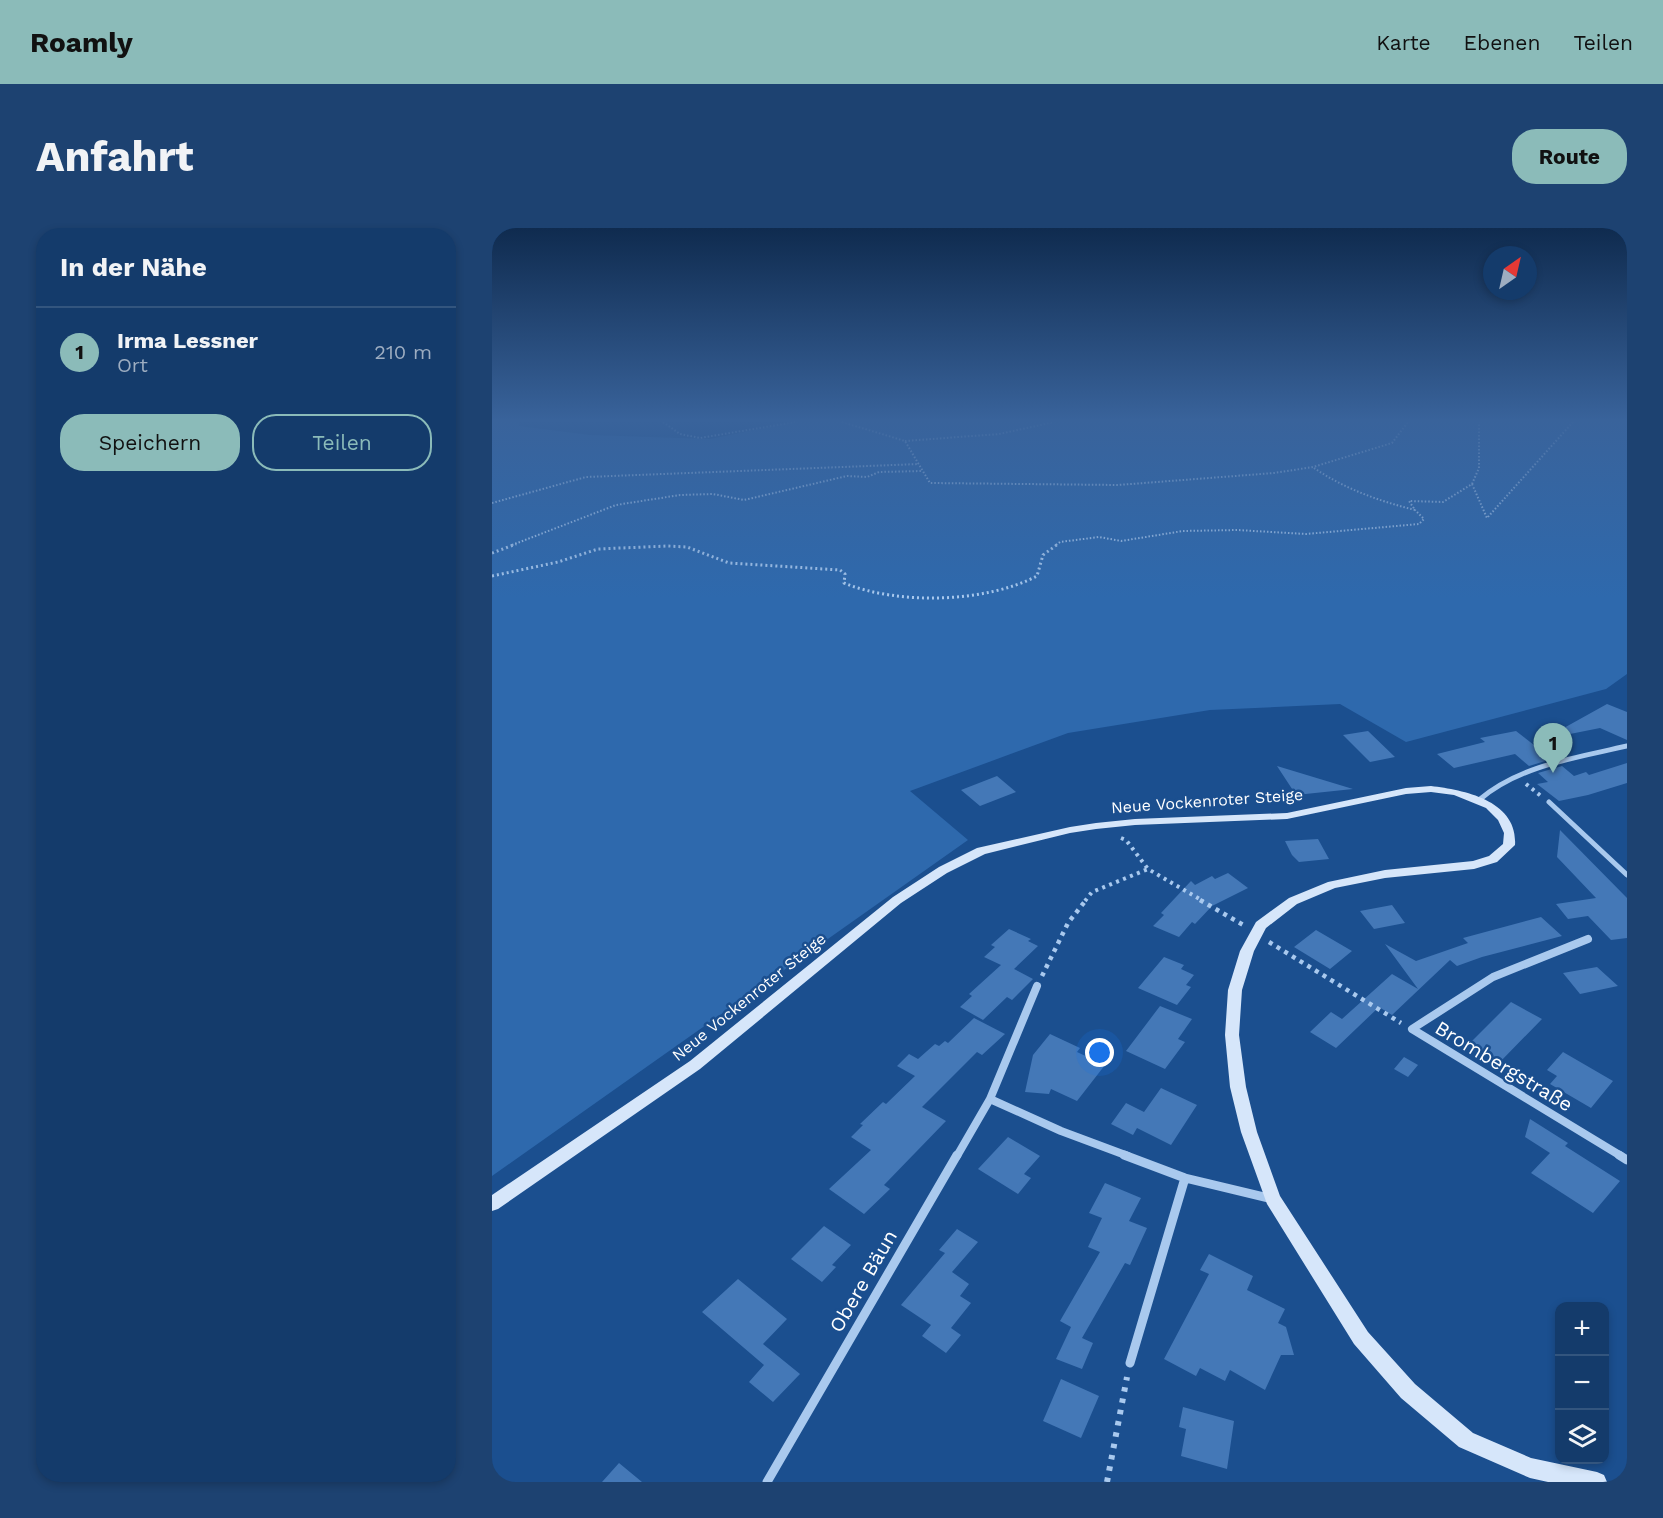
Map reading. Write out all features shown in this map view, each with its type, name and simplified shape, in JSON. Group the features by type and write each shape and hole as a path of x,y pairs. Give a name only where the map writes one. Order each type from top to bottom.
{"main road":[{"name":"Neue Vockenroter Steige","path":"492,1204 695,1065 897,900 943,870 981,851 1070,830 1135,822 1287,816 1406,791 1444,790 1479,800 1498,813 1510,833 1509,845 1493,859 1474,865 1359,878 1310,892 1270,917 1256,932 1246,951 1235,990 1232,1010 1238,1087 1249,1132 1273,1199 1361,1338 1408,1391 1466,1440 1530,1475 1598,1482"}],"street":[{"path":"1479,800 1491,788 1515,776 1627,746"},
{"path":"1549,802 1627,875"},
{"name":"Brombergstraße","path":"1588,939 1493,977 1412,1029 1627,1160"},
{"name":"Obere Bäun","path":"767,1482 990,1099 1037,986"},
{"path":"990,1099 1061,1131 1185,1178 1273,1199"},
{"path":"1130,1363 1185,1178"}],"path":[{"path":"492,503 573,481"},
{"path":"492,553 616,505 680,495 713,494 744,500 828,481"},
{"path":"928,481 930,483 1118,485 1167,481"},
{"path":"1334,481 1366,496 1415,510"},
{"path":"492,576 558,562 598,549 668,546 687,547 729,563 840,570 845,573 844,584 867,591 888,596 937,597 993,591 1029,582 1037,576 1043,555 1060,542 1099,537 1121,541 1184,531 1237,530 1305,534 1419,524 1424,519 1409,501 1443,502 1472,484 1474,481"},
{"path":"1472,484 1487,519 1521,481"},
{"path":"1515,776 1549,802"},
{"path":"1037,986 1068,923 1092,892 1148,869"},
{"path":"1107,1482 1130,1363"}],"shaded area":[{"path":"492,481 1627,481 1627,674 1606,689 1406,742 1340,704 1210,710 1068,733 910,791 968,840 492,1176 492,553 506,548 492,552"}],"building":[{"path":"1607,704 1627,712 1627,740 1600,728 1555,737 1553,734"},
{"path":"1368,731 1395,757 1370,762 1343,735"},
{"path":"1516,731 1552,759 1529,766 1515,754 1454,768 1437,754 1485,742 1480,738"},
{"path":"1627,763 1627,783 1588,795 1559,801 1537,784 1548,782 1538,773 1562,766 1574,776 1586,772 1589,775"},
{"path":"1277,766 1353,789 1296,795"},
{"path":"997,776 1016,792 980,806 961,790"},
{"path":"1560,830 1627,898 1627,938 1611,940 1588,916 1568,919 1556,904 1596,898 1557,857"},
{"path":"1318,839 1329,859 1299,862 1292,855 1285,841"},
{"path":"1228,873 1248,888 1212,906 1195,924 1192,922 1179,937 1153,926 1164,915 1161,913 1191,881 1195,885 1212,876 1215,879"},
{"path":"1392,905 1405,923 1374,929 1360,911"},
{"path":"1541,917 1562,936 1457,966 1450,960 1392,1015 1379,1007 1336,1048 1310,1032 1331,1012 1342,1019 1392,974 1418,989 1385,944 1416,961 1468,943 1463,938"},
{"path":"1009,929 1031,939 1028,941 1038,946 1014,969 1033,979 1012,1000 1007,997 983,1020 960,1007 972,996 969,994 1001,965 984,957 995,947 991,945"},
{"path":"1316,930 1352,951 1330,969 1294,947"},
{"path":"1164,957 1184,965 1181,969 1194,975 1186,985 1191,987 1177,1005 1138,988"},
{"path":"1597,967 1618,986 1580,994 1563,973"},
{"path":"1511,1002 1542,1019 1499,1063 1468,1045"},
{"path":"1160,1006 1192,1019 1178,1039 1185,1042 1165,1069 1126,1051"},
{"path":"974,1018 1005,1034 982,1055 977,1052 922,1107 946,1121 884,1185 890,1189 864,1214 829,1189 871,1150 851,1137 863,1125 860,1124 883,1102 886,1104 915,1076 897,1066 909,1054 918,1059 935,1044 939,1046 945,1041 948,1043"},
{"path":"1050,1034 1080,1048 1077,1052 1105,1065 1077,1101 1051,1089 1049,1094 1025,1092 1033,1055"},
{"path":"1563,1052 1613,1081 1591,1108 1550,1084 1557,1076 1547,1070"},
{"path":"1404,1057 1418,1065 1408,1077 1394,1069"},
{"path":"1161,1088 1197,1105 1171,1145 1137,1128 1133,1135 1111,1124 1126,1103 1144,1112"},
{"path":"1530,1119 1568,1143 1565,1146 1620,1181 1593,1213 1531,1173 1550,1153 1525,1137"},
{"path":"1008,1137 1040,1156 1024,1174 1031,1178 1018,1194 978,1169"},
{"path":"1105,1183 1141,1198 1129,1221 1147,1228 1130,1265 1125,1263 1082,1338 1093,1343 1082,1369 1056,1359 1071,1327 1060,1321 1100,1252 1088,1247 1102,1218 1089,1213"},
{"path":"824,1226 851,1245 832,1265 836,1267 822,1282 791,1259"},
{"path":"957,1229 978,1242 952,1272 969,1284 960,1296 971,1303 951,1328 961,1335 946,1353 922,1336 931,1325 901,1305 945,1253 939,1250"},
{"path":"1209,1254 1253,1276 1247,1290 1285,1309 1278,1323 1286,1327 1294,1355 1281,1355 1265,1390 1230,1370 1225,1381 1200,1368 1196,1376 1164,1359 1209,1274 1200,1270"},
{"path":"738,1279 787,1319 763,1344 800,1374 773,1402 749,1382 764,1365 702,1312"},
{"path":"1061,1379 1099,1396 1081,1438 1043,1421"},
{"path":"1183,1407 1234,1421 1227,1469 1181,1456 1186,1429 1179,1427"},
{"path":"619,1463 642,1482 602,1482"}],"place":[{"name":"Irma Lessner","path":"1553,773"}]}
